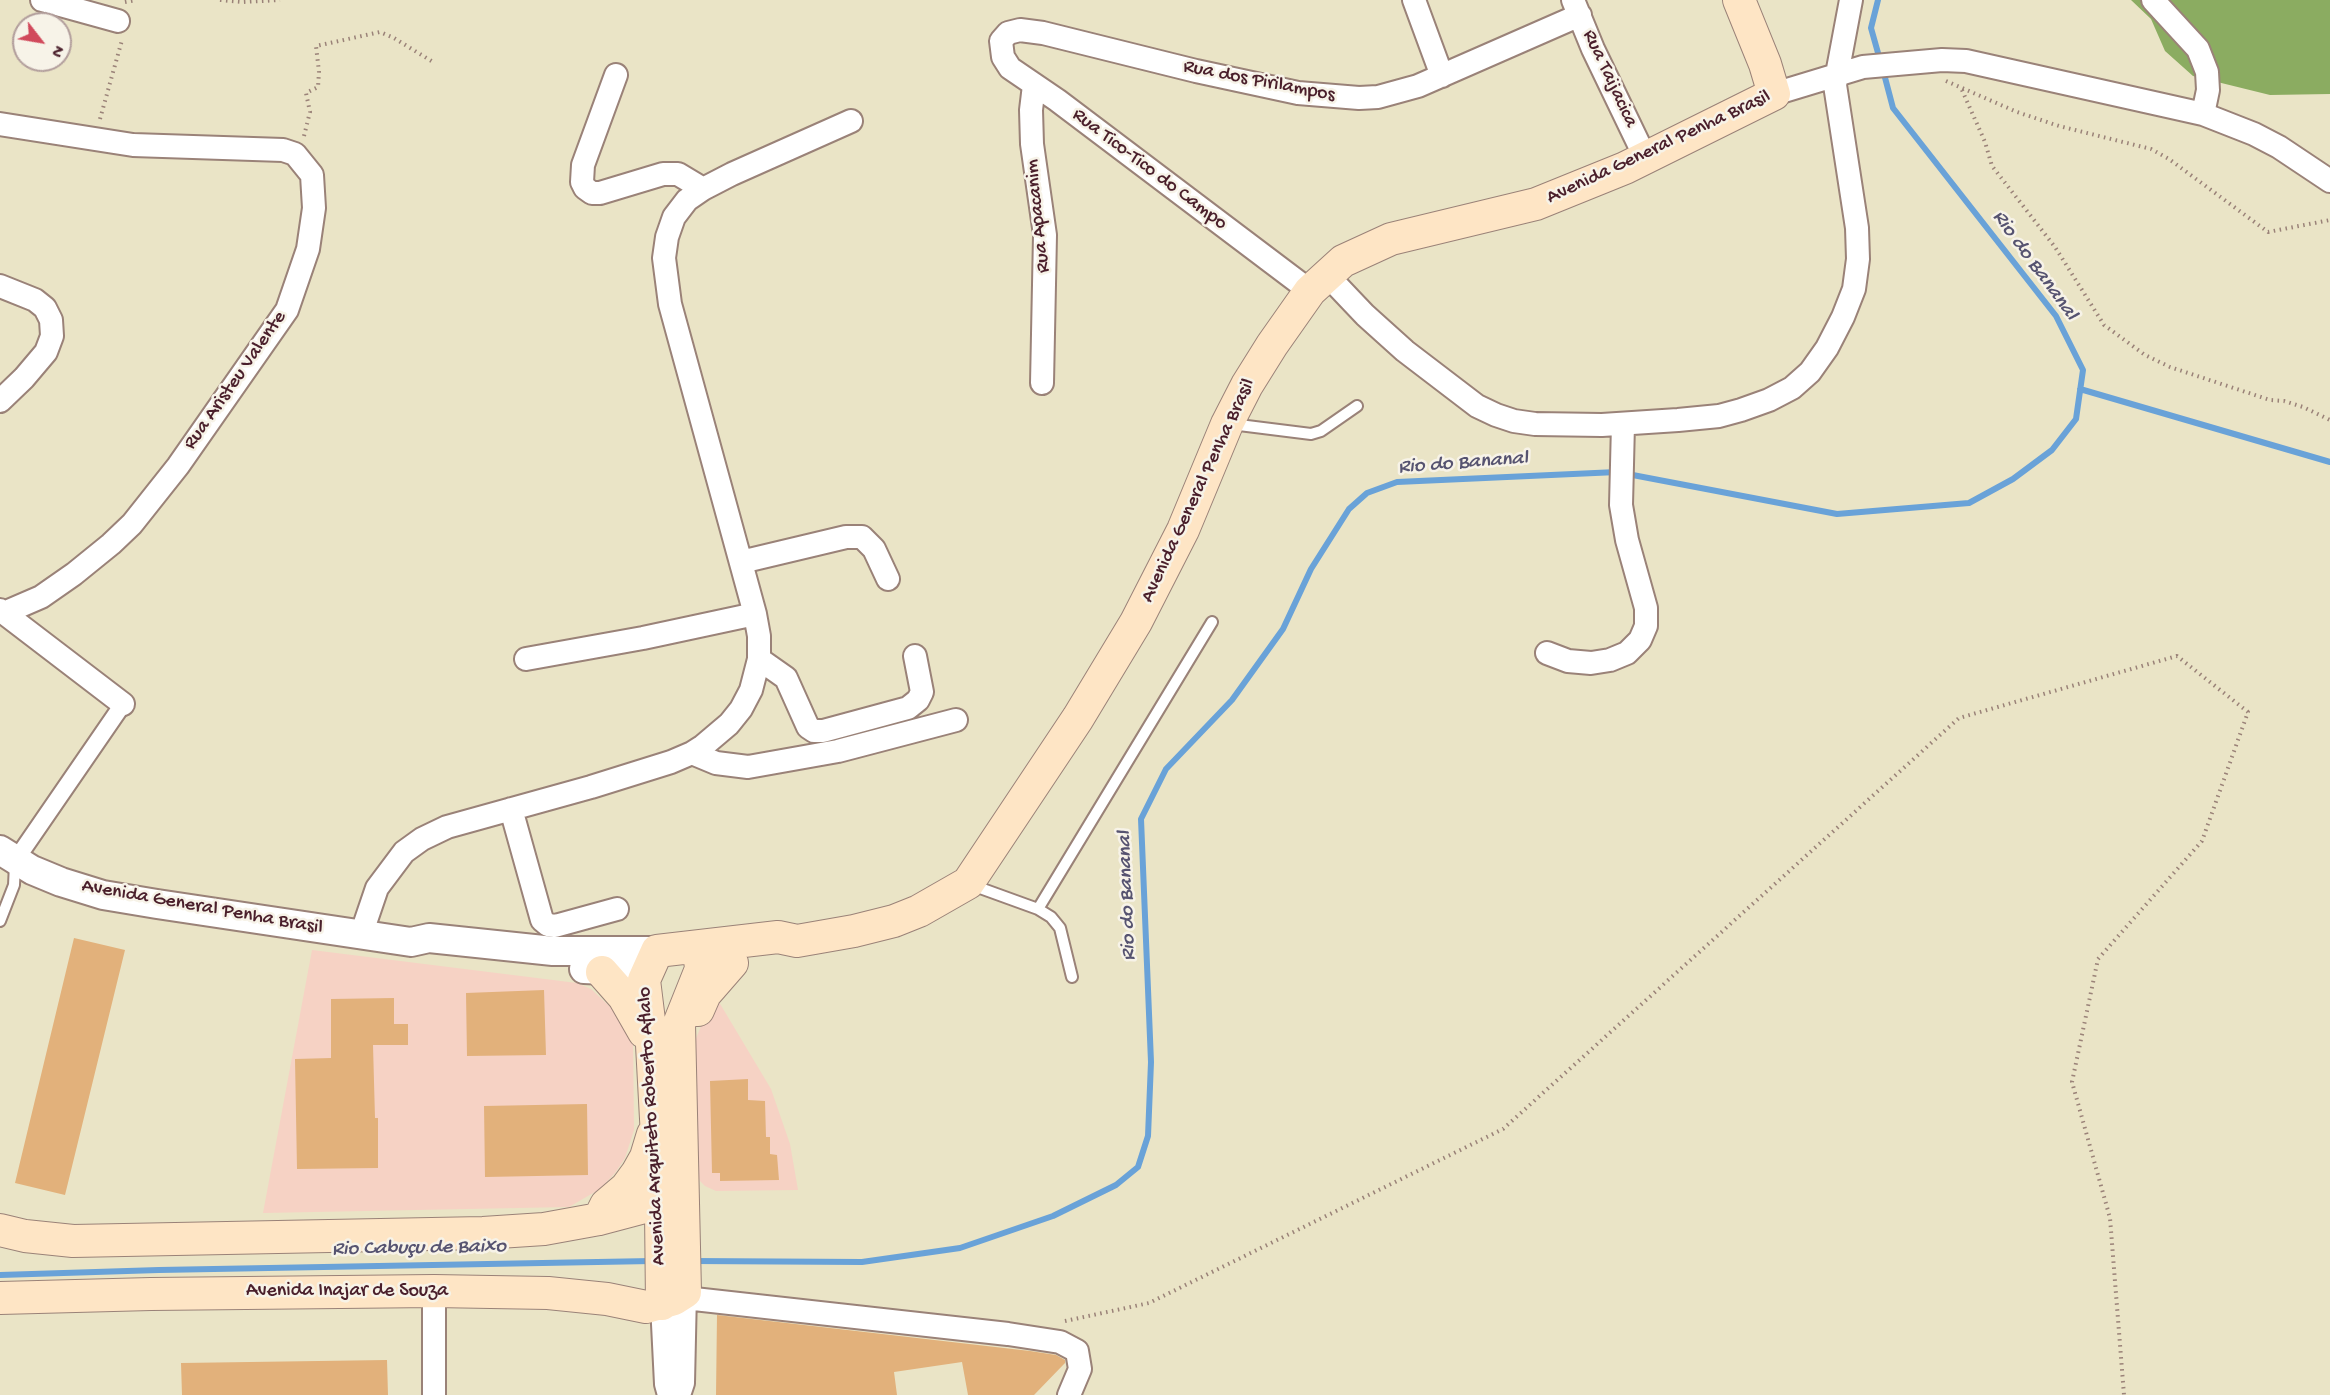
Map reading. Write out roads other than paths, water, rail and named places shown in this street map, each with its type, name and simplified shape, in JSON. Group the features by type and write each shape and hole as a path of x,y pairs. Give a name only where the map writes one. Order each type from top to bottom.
{"main road":[{"path":"1739,0 1765,64 1774,94"},
{"name":"Avenida General Penha Brasil","path":"652,962 700,958 778,937 797,941 894,921 919,911 968,883 1078,718 1136,622 1183,530 1227,424 1272,345 1318,283 1343,261 1390,239 1536,204 1605,176 1774,94"},
{"name":"Avenida General Penha Brasil","path":"700,958 732,963 780,952 797,941"},
{"name":"Avenida Arquiteto Roberto Aflalo","path":"662,1211 656,1121 666,1047 679,1024 700,958"},
{"name":"Avenida Arquiteto Roberto Aflalo","path":"652,962 644,981 645,992 666,1047 676,1245 676,1293"},
{"path":"602,972 666,1047 705,994 732,963"},
{"path":"599,1219 606,1205 626,1188 638,1173 652,1139 656,1121"},
{"path":"0,1230 25,1236 73,1241 393,1235 544,1229 599,1219 648,1206 669,1214 674,1220 676,1245"},
{"name":"Avenida Inajar de Souza","path":"0,1298 434,1291 548,1293 607,1299 646,1307 676,1293"}],"street":[{"path":"42,0 118,21"},
{"path":"1414,0 1442,76"},
{"name":"Rua Tico-Tico do Campo","path":"1001,41 1003,57 1010,68 1318,283 1477,406 1505,418 1535,424 1623,434 1719,416 1769,400 1792,388 1810,372 1827,348 1854,289 1858,259 1857,228 1843,141 1836,76 1851,0"},
{"path":"2153,0 2198,49 2207,72 2208,90 2203,114"},
{"name":"Rua dos Pirilampos","path":"1001,41 1008,33 1020,30 1043,33 1196,71 1298,93 1336,98 1378,97 1418,86 1442,76 1577,8"},
{"name":"Rua Taijacica","path":"1577,8 1593,49 1645,157"},
{"name":"Avenida General Penha Brasil","path":"1774,94 1863,67 1942,60 1966,61 2203,114 2262,138 2330,181"},
{"path":"616,75 583,165 582,182 585,188 592,193 600,193 663,174 678,174 703,189"},
{"name":"Rua Apacanim","path":"1034,85 1031,110 1032,144 1045,235 1042,383"},
{"path":"361,935 377,888 404,852 422,839 447,827 636,774 692,753 721,731 741,709 751,690 759,659 759,636 665,279 664,258 667,237 674,217 687,200 703,189 851,121"},
{"name":"Rua Aristeu Valente","path":"0,124 95,140 143,145 271,148 293,154 312,175 314,208 308,249 287,310 178,466 132,524 74,574 41,597 2,611"},
{"path":"0,286 26,295 45,308 51,320 52,336 46,352 0,401"},
{"path":"1547,653 1568,660 1591,663 1610,660 1627,653 1640,640 1646,626 1646,608 1627,540 1622,505 1623,434"},
{"path":"741,562 846,537 862,537 874,549 888,579"},
{"path":"2,611 123,704 8,855"},
{"path":"526,659 755,614"},
{"path":"759,659 786,678 808,727 814,730 824,730 908,708 918,700 922,692 915,656"},
{"path":"692,753 716,763 748,767 838,751 956,720"},
{"path":"511,809 542,920 548,925 555,926 618,909"},
{"name":"Avenida General Penha Brasil","path":"8,855 61,882 103,895 411,942 429,938 652,962"},
{"name":"Avenida General Penha Brasil","path":"411,942 427,951 602,972 652,962"},
{"path":"434,1291 434,1395"},
{"path":"669,1395 666,1384 676,1293"},
{"path":"676,1293 683,1383 679,1395"},
{"path":"676,1293 1060,1342 1077,1351 1080,1369 1068,1395"}],"lane":[{"path":"1227,424 1311,434 1321,431 1357,406"},
{"path":"1038,909 1212,622"},
{"path":"0,921 14,885 8,855"},
{"path":"968,883 1038,909 1051,917 1060,928 1072,977"}],"waterway":[{"name":"Rio do Bananal","path":"1878,0 1871,28 1880,60"},
{"name":"Rio do Bananal","path":"692,1261 862,1262 960,1248 1053,1216 1116,1185 1138,1167 1148,1136 1151,1062 1141,819 1166,769 1232,700 1283,629 1311,569 1349,509 1367,493 1397,482 1617,472 1837,514 1969,503 2013,479 2052,450 2076,419 2083,370 2056,316 1893,108 1883,70"},
{"path":"2080,389 2330,462"},
{"name":"Rio Cabuçu de Baixo","path":"0,1275 652,1261"}]}
